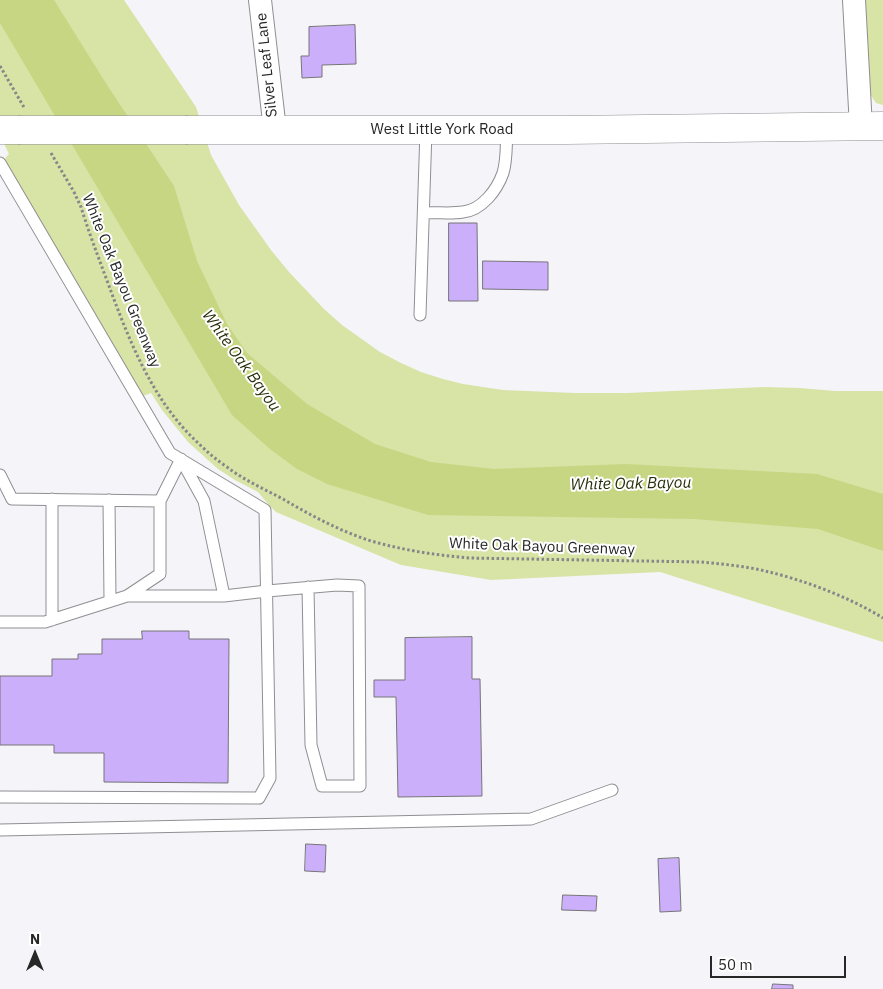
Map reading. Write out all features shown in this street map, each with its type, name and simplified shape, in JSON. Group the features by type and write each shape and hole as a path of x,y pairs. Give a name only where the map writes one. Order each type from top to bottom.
{"street":[{"name":"Silver Leaf Lane","path":"260,0 275,130"},
{"path":"854,0 872,127"},
{"name":"West Little York Road","path":"16,125 188,130 872,127"}],"lane":[{"path":"420,315 426,130"},
{"path":"424,213 464,212 481,204 493,193 503,174 506,157 506,130"},
{"path":"0,163 170,453 265,510 270,778 259,798 0,797"},
{"path":"128,596 160,574 160,501 181,459"},
{"path":"181,459 204,501 224,596"},
{"path":"0,475 6,499 160,501"},
{"path":"52,500 52,620"},
{"path":"109,500 110,601"},
{"path":"0,622 45,622 128,596 224,596 337,585 359,586 360,786 322,786 311,745 308,588"},
{"path":"0,830 530,819 612,790"}],"path":[{"path":"0,66 16,125"},
{"name":"White Oak Bayou Greenway","path":"49,150 81,207 124,326 148,377 176,420 194,440 228,468 324,522 370,540 406,549 469,558 701,562 735,565 792,578 841,596 883,618"}],"shaded area":[{"path":"0,0 124,0 196,107 211,155 239,205 271,250 324,309 342,325 380,352 421,372 463,384 503,390 575,393 627,393 765,387 835,391 883,391 883,642 660,572 491,580 401,565 276,512 258,492 218,469 188,442 151,393 143,396 5,162 9,154 0,135"},
{"path":"861,0 883,0 883,105 876,103 870,94"}],"water":[{"name":"White Oak Bayou","path":"0,0 54,0 107,85 174,186 197,261 227,324 247,353 307,404 375,444 431,462 494,469 626,464 817,474 883,494 883,551 818,529 694,519 428,515 327,484 297,469 270,449 232,415 0,23"}],"building":[{"path":"355,25 356,64 322,65 322,77 302,78 301,56 309,56 309,27"},
{"path":"449,223 477,223 478,301 449,301"},
{"path":"483,261 548,262 548,290 483,289"},
{"path":"142,631 189,631 189,639 229,639 228,783 104,782 104,753 54,753 54,745 0,745 0,676 52,676 52,659 78,659 78,654 102,654 102,639 142,639"},
{"path":"472,637 472,679 480,679 482,796 398,797 396,697 374,697 374,680 405,680 405,638"},
{"path":"306,844 326,845 325,872 305,871"},
{"path":"679,858 681,911 660,912 658,859"},
{"path":"563,895 597,896 596,911 562,910"},
{"path":"773,984 793,985 793,989 772,989"}]}
